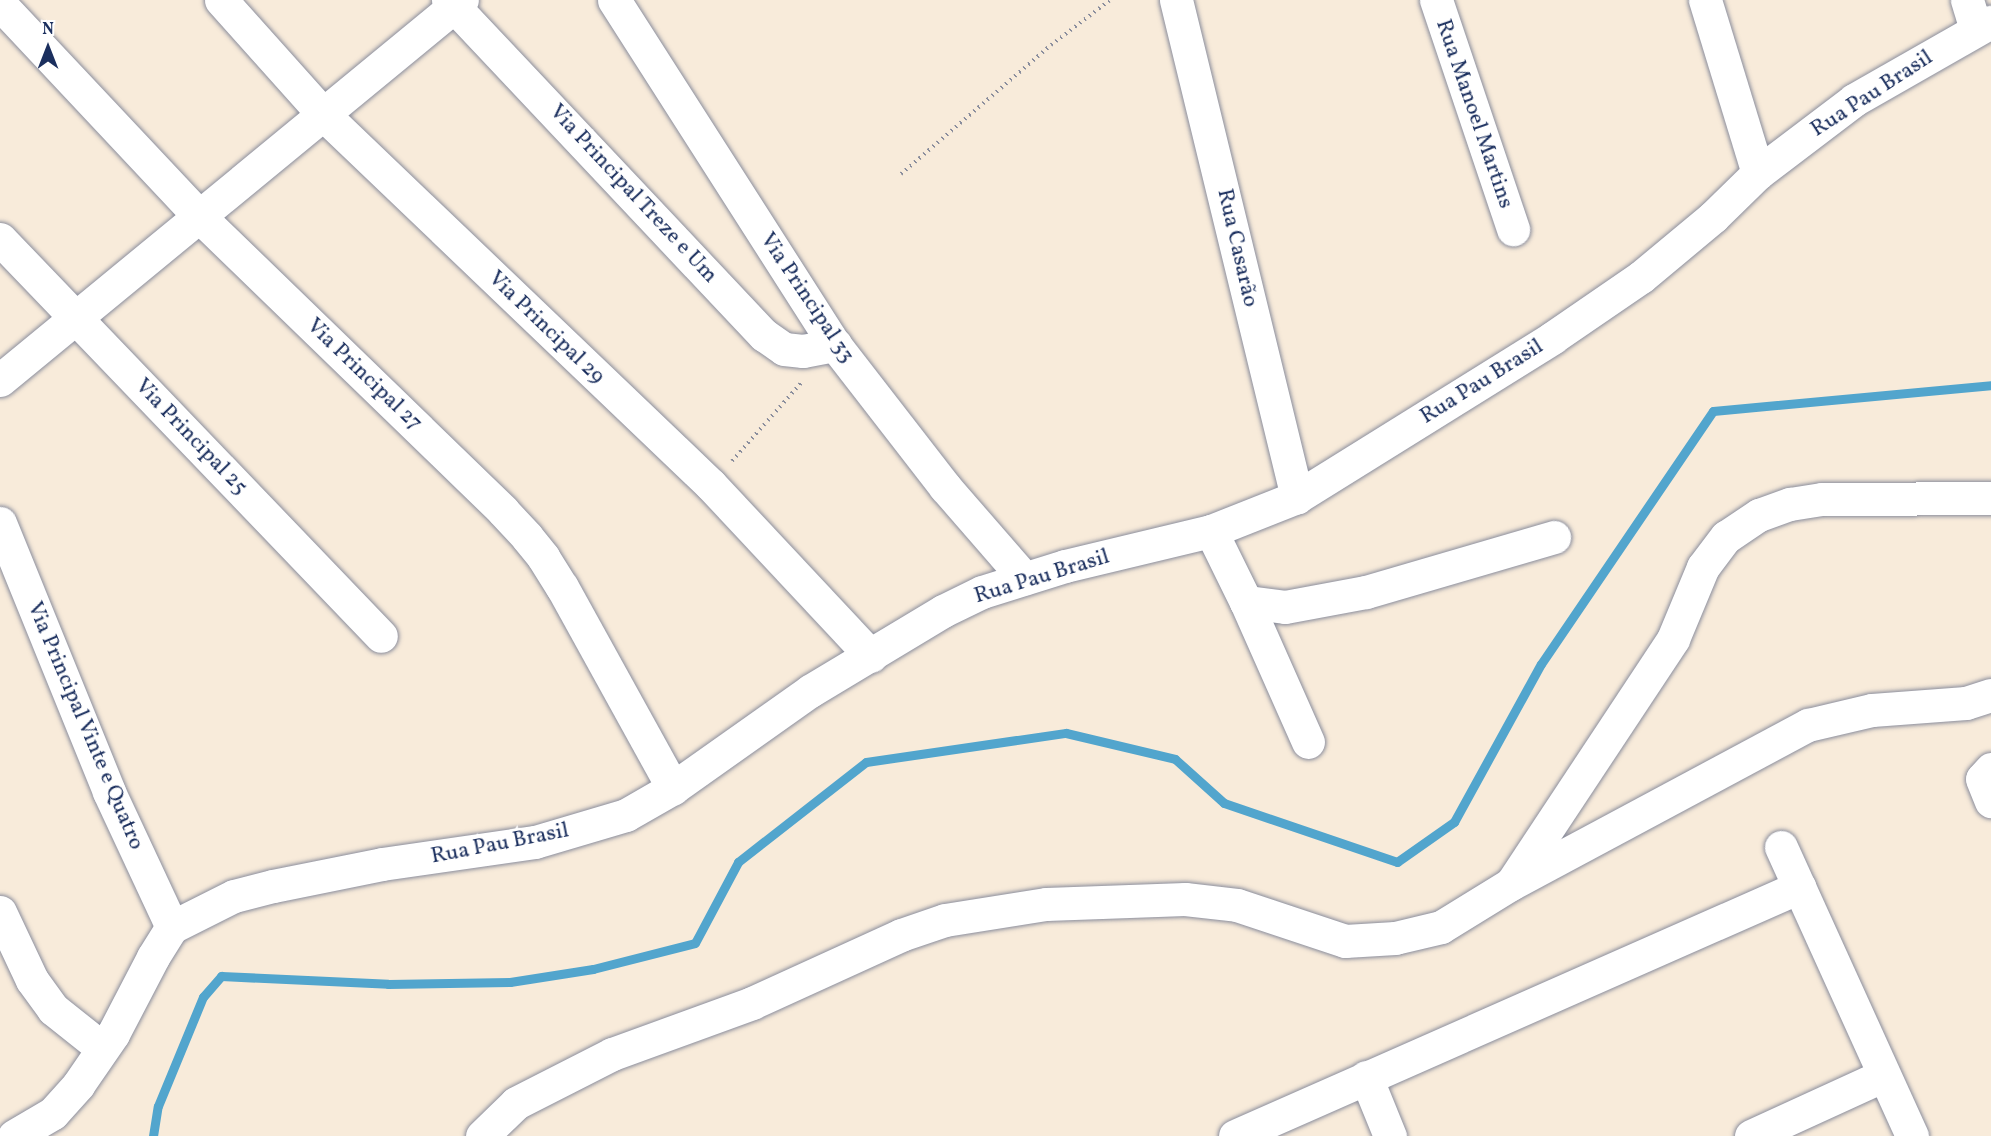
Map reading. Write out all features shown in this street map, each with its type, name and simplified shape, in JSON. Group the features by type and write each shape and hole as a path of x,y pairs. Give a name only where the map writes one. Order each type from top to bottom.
{"street":[{"name":"Via Principal 29","path":"221,0 323,114 711,485 871,656"},
{"name":"Via Principal 33","path":"614,0 835,345 945,487 1024,578"},
{"name":"Rua Casarão","path":"1176,0 1297,497"},
{"name":"Rua Manoel Martins","path":"1436,0 1513,229"},
{"path":"1705,0 1758,173"},
{"path":"0,380 75,316 200,217 455,2"},
{"name":"Via Principal Treze e Um","path":"455,2 764,335 784,349 803,351 835,345"},
{"name":"Via Principal 27","path":"0,4 200,217 503,511 543,557 673,788"},
{"name":"Rua Pau Brasil","path":"172,927 234,896 273,886 371,866 535,842 626,816 673,788 810,691 943,611 982,592 1065,566 1211,531 1297,497 1542,344 1641,277 1713,217 1758,173 1854,100 1978,17"},
{"name":"Via Principal 25","path":"0,239 381,636"},
{"path":"1511,884 1673,639 1703,567 1726,537 1759,515 1790,504 1822,499 1991,498"},
{"name":"Via Principal Vinte e Quatro","path":"0,523 109,792 172,927"},
{"path":"1211,531 1246,602 1308,742"},
{"path":"1246,602 1285,607 1366,592 1554,537"},
{"path":"482,1136 516,1103 612,1054 752,1003 901,934 945,920 1046,904 1185,899 1237,904 1345,941 1372,941 1441,927 1511,884 1808,725 1872,710 1966,703 1991,694"},
{"path":"1991,769 1982,779 1991,801"},
{"path":"1781,847 1912,1136"},
{"path":"1235,1136 1800,887"},
{"path":"0,912 32,980 53,1009 102,1048"},
{"path":"14,1136 53,1113 78,1085 113,1034 153,957 172,927"},
{"path":"1751,1136 1884,1075"},
{"path":"1366,1077 1390,1136"}],"path":[{"path":"901,174 1051,45 1110,0"},
{"path":"711,485 835,345"}],"waterway":[{"path":"153,1136 158,1106 203,997 221,976 388,984 510,982 593,969 695,943 738,862 866,762 1066,733 1175,759 1224,803 1397,862 1454,822 1541,664 1713,411 1991,385"}]}
